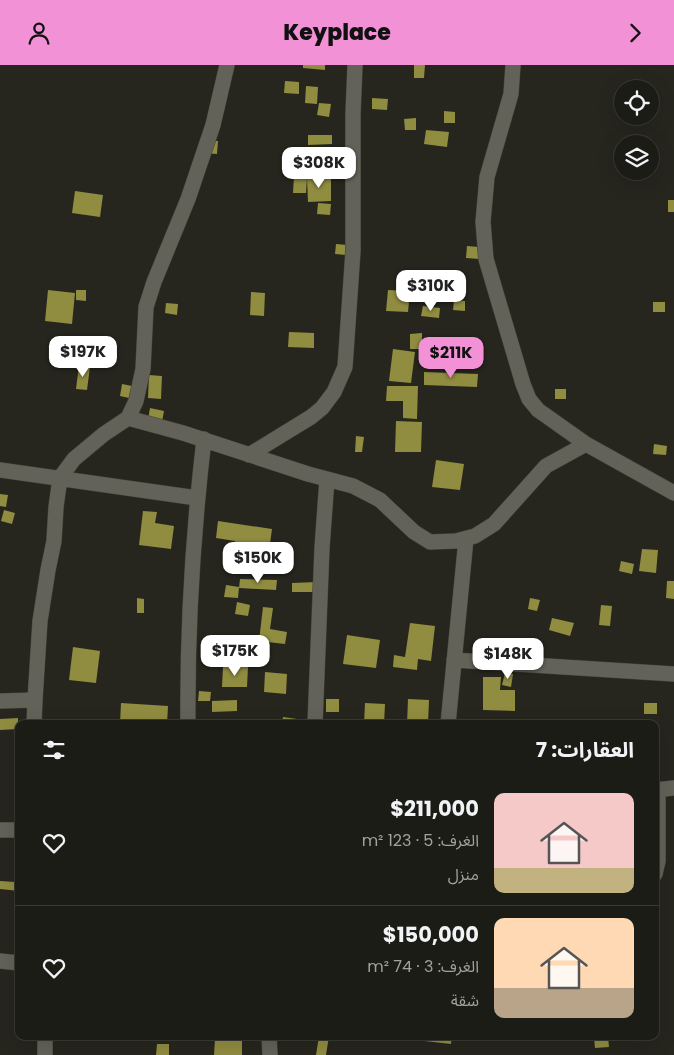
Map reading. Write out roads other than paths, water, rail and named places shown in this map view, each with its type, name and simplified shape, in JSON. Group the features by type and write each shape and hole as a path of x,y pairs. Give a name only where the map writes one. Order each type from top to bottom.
{"street":[{"path":"34,720 40,621 54,541 60,479 74,459 104,434 128,418 136,401 143,369 146,307 154,282 188,199 213,125 227,65"},
{"path":"249,455 312,417 322,408 334,392 345,367 353,251 355,65"},
{"path":"513,65 511,94 487,177 484,222 486,259 523,384 529,399 538,409 586,444 674,493"},
{"path":"128,418 204,439 249,455 353,486 380,500 414,533 430,542 456,541 475,536 494,524 546,467 586,444"},
{"path":"188,720 187,665 197,497 204,439"},
{"path":"0,470 197,497"},
{"path":"315,720 322,548 327,479"},
{"path":"448,720 466,539"},
{"path":"454,660 674,674"},
{"path":"0,701 34,701"},
{"path":"659,790 674,788"},
{"path":"0,830 15,830"},
{"path":"0,961 15,963"},
{"path":"45,1040 45,1055"},
{"path":"269,1040 270,1055"}]}
